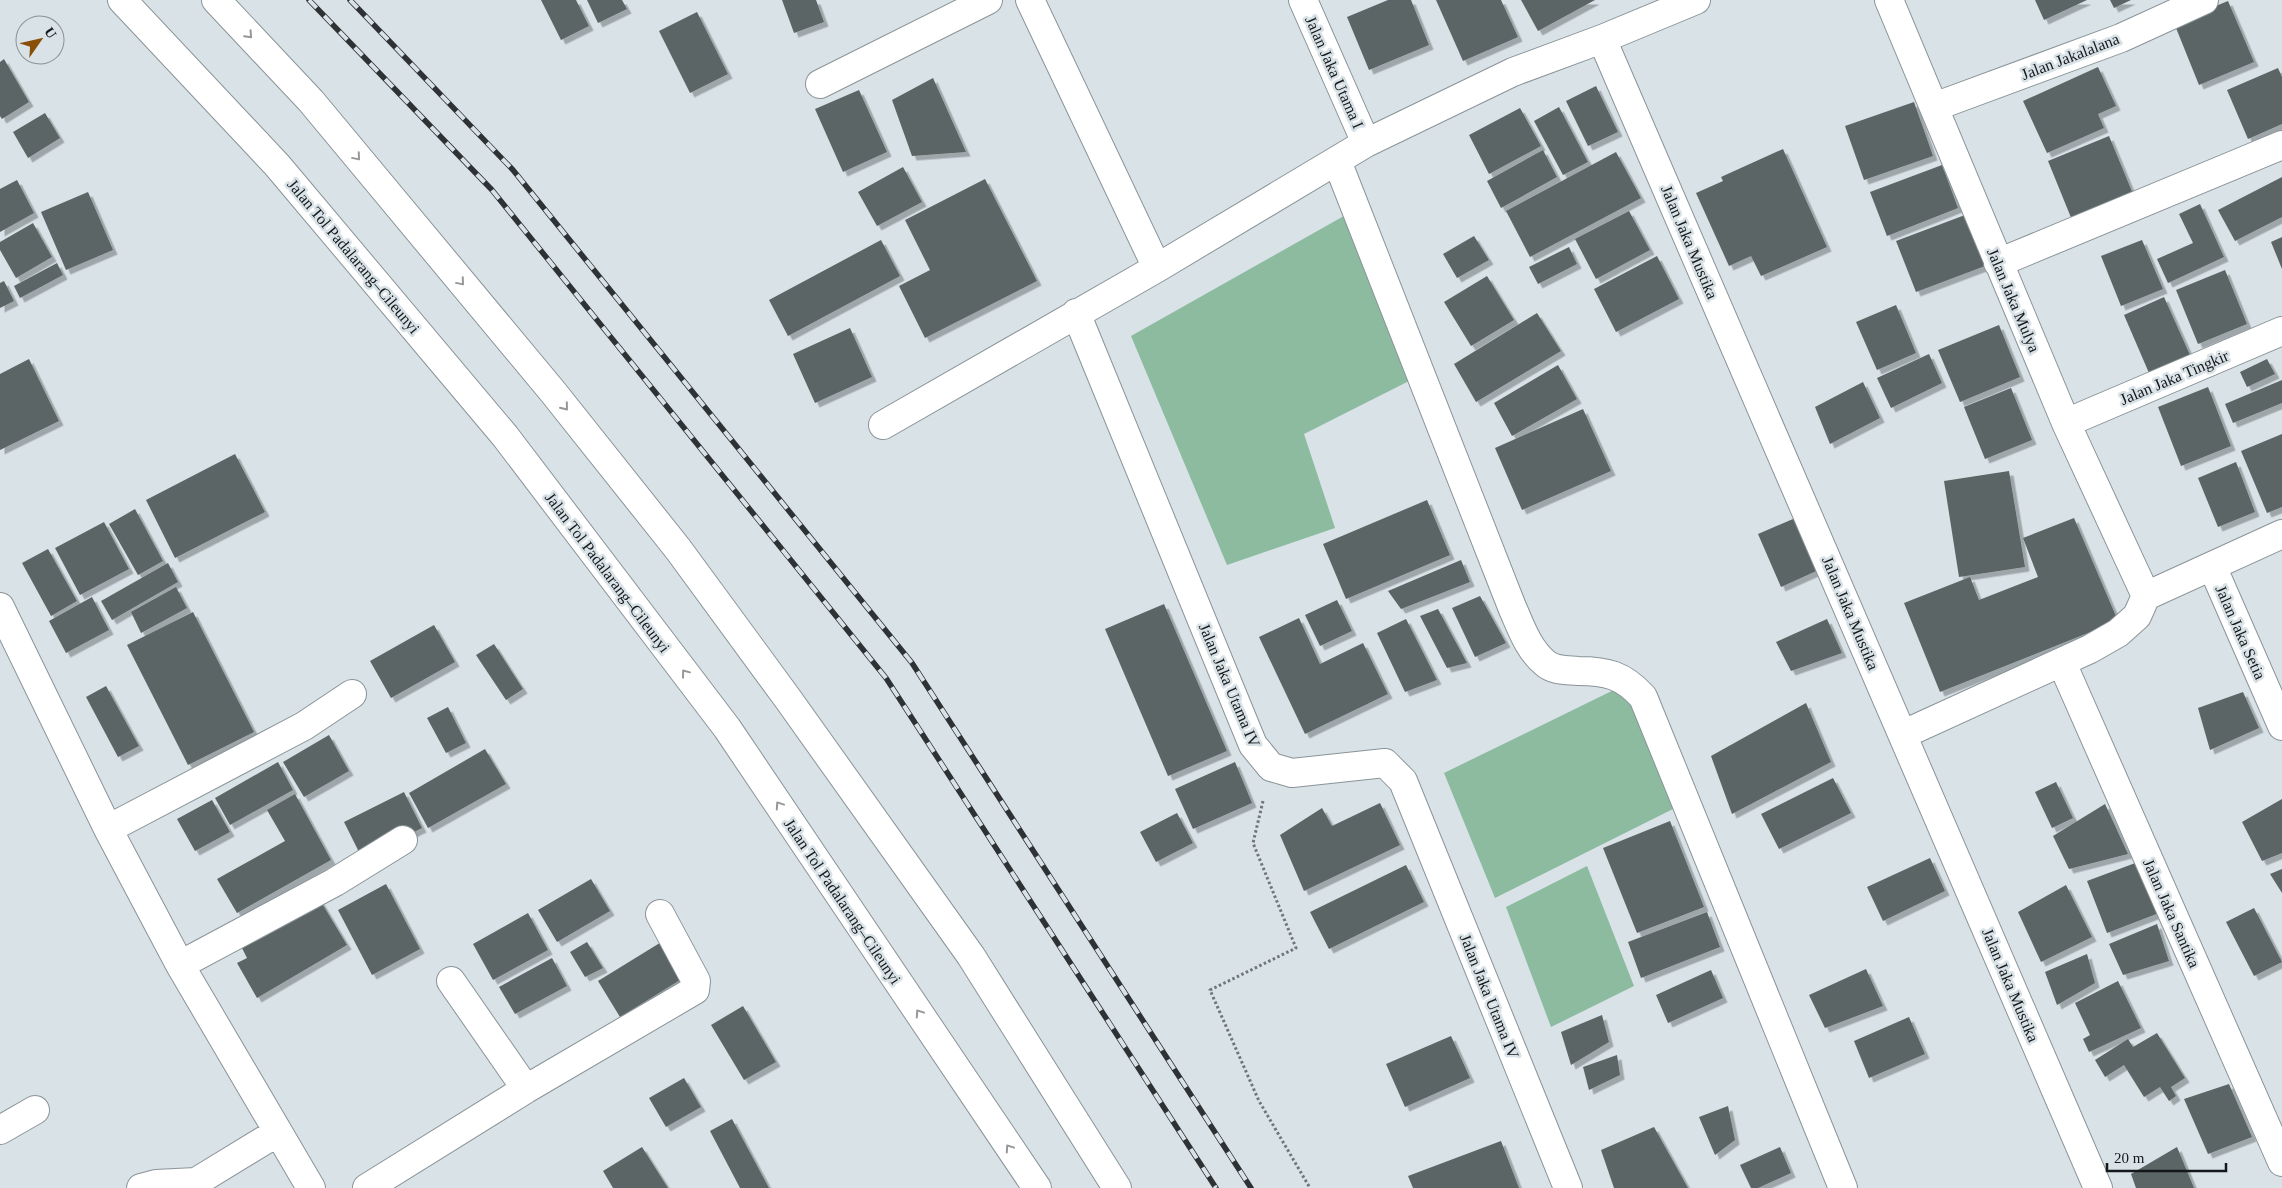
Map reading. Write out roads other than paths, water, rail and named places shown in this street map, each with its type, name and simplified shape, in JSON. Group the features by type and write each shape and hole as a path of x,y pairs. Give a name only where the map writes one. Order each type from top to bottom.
{"main road":[{"name":"Jalan Tol Padalarang–Cileunyi","path":"122,0 277,165 505,436 727,728 1036,1188"},
{"path":"216,0 311,101 553,392 678,549 788,699 971,956 1117,1188"},
{"path":"820,84 988,0"},
{"path":"1030,0 1157,268"},
{"name":"Jalan Jaka Utama I","path":"1303,0 1366,143"},
{"path":"883,426 1157,268 1366,143 1513,72 1602,40 1696,0"},
{"name":"Jalan Jaka Mulya","path":"1889,0 2066,423 2146,596"},
{"name":"Jalan Jakalalana","path":"1934,107 2121,38 2204,0"},
{"name":"Jalan Jaka Mustika","path":"1602,40 1904,734 2098,1188"},
{"path":"1998,263 2282,145"},
{"path":"1337,161 1508,598 1530,648 1546,664 1559,670 1615,675 1631,684 1643,697 1843,1188"},
{"name":"Jalan Jaka Utama IV","path":"1076,313 1253,745 1271,767 1292,773 1385,763 1403,781 1568,1188"},
{"name":"Jalan Jaka Tingkir","path":"2066,423 2282,331"},
{"path":"1904,734 2062,663 2118,633 2137,616 2146,596 2282,534"},
{"name":"Jalan Jaka Setia","path":"2212,566 2282,726"},
{"path":"0,607 108,829 180,965 311,1188"},
{"name":"Jalan Jaka Santika","path":"2062,663 2282,1162"},
{"path":"108,829 304,726 352,694"},
{"path":"180,965 335,882 403,840"},
{"path":"368,1188 526,1088 695,990 696,981 660,914"},
{"path":"451,980 526,1088"},
{"path":"0,1130 35,1110"},
{"path":"141,1188 156,1184 196,1182 278,1132"}],"railway":[{"path":"309,0 492,190 886,678 1216,1188"},
{"path":"350,0 513,170 912,663 1251,1188"}]}
